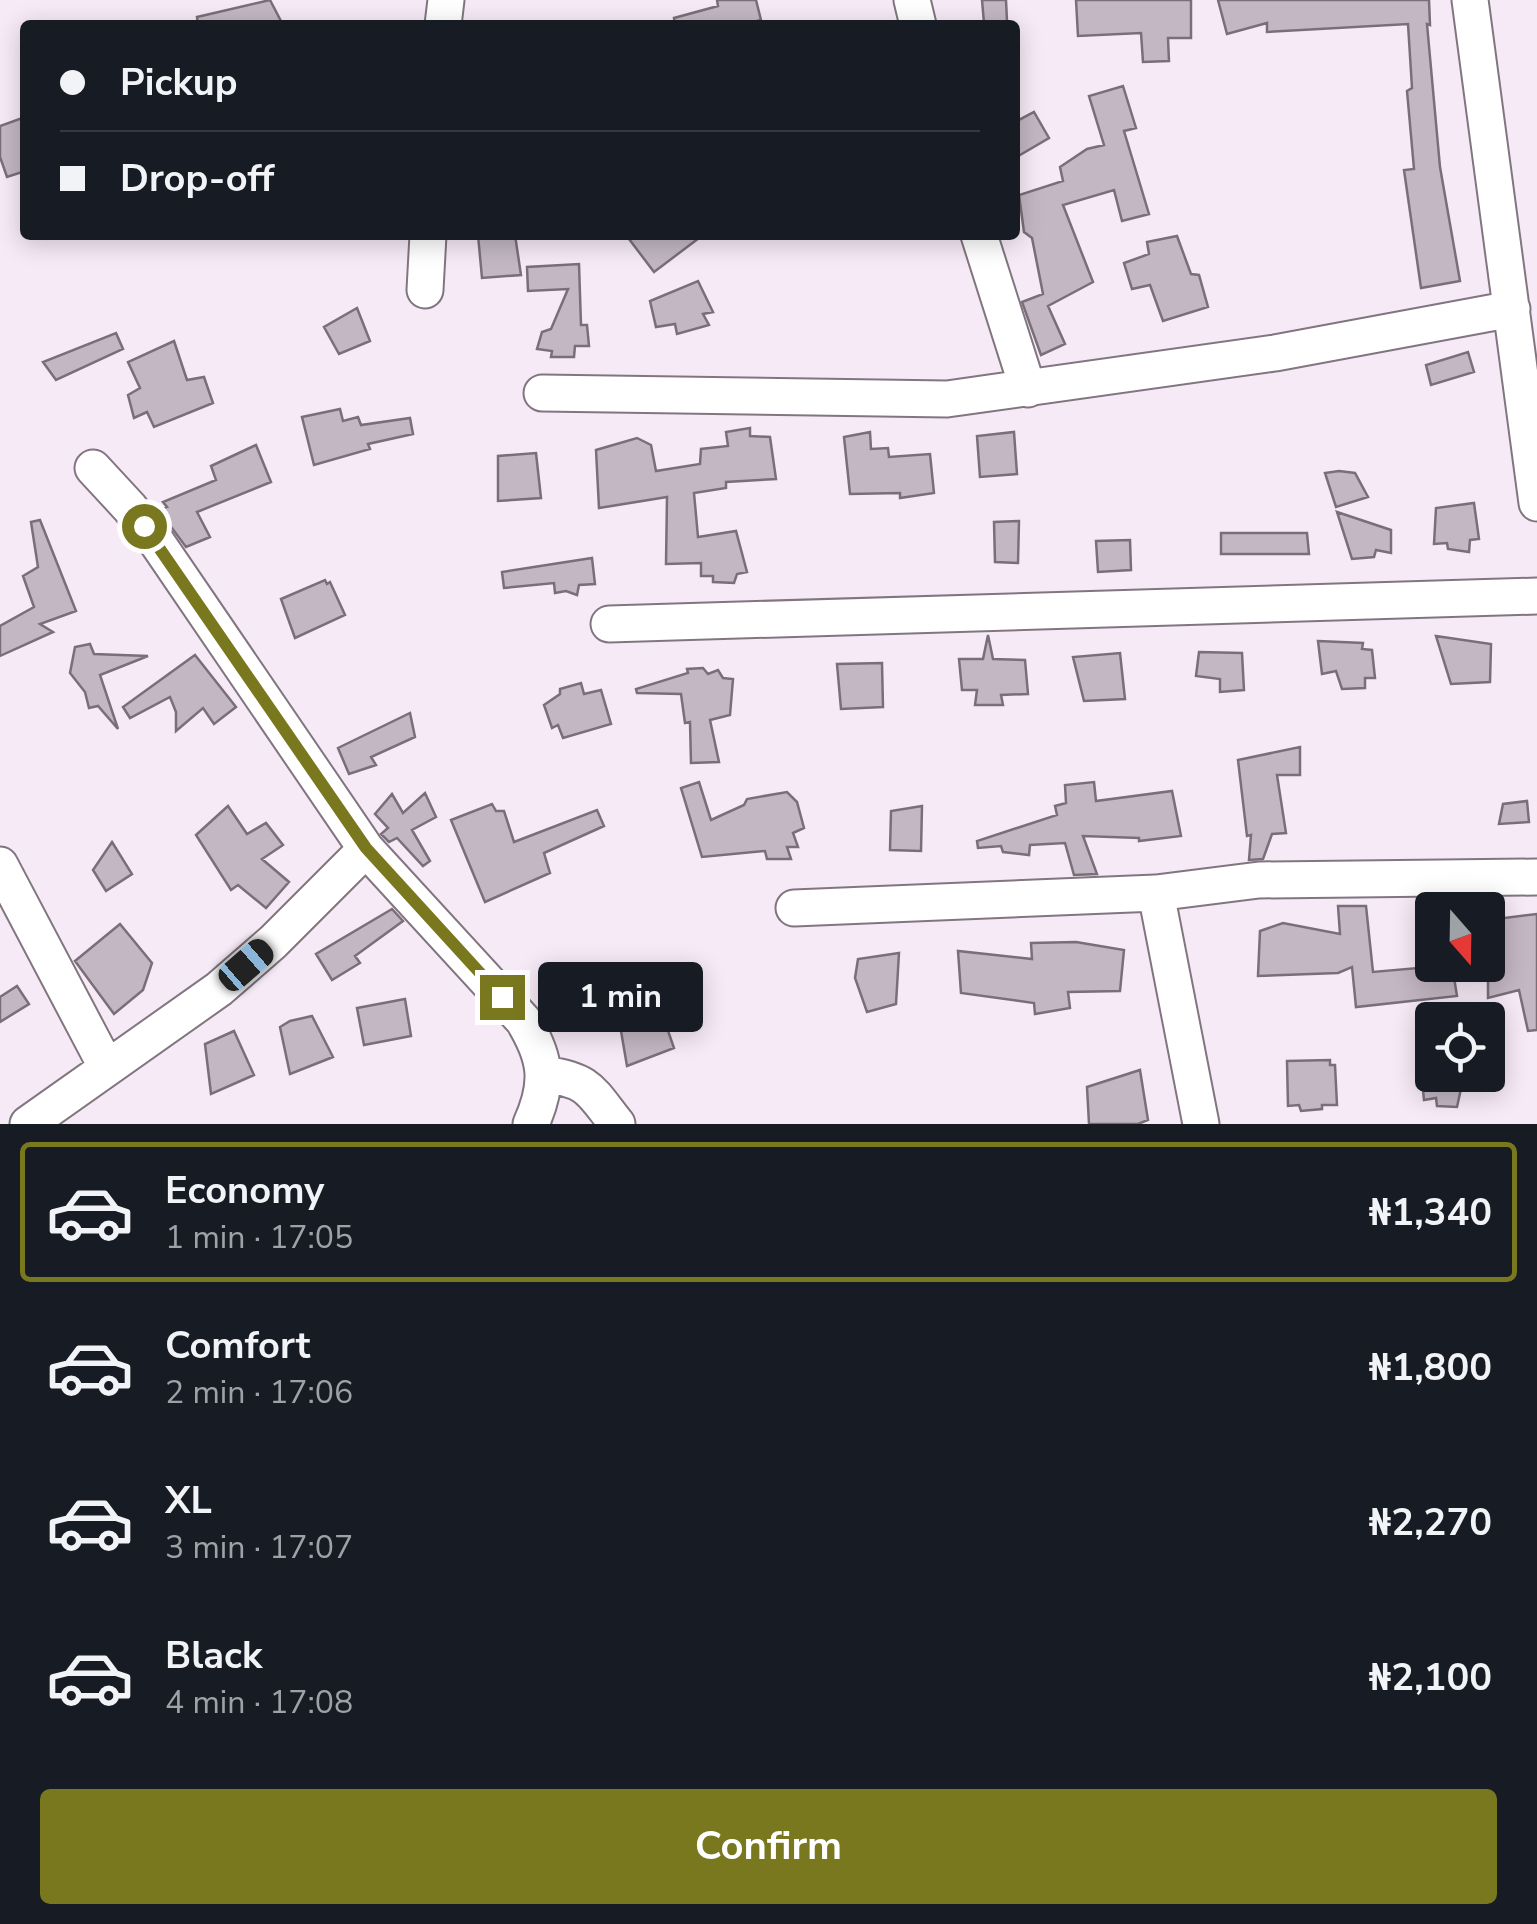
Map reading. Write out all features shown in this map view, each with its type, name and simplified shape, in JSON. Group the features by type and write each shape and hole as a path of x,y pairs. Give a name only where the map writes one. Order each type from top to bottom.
{"street":[{"path":"1470,0 1537,503"},
{"path":"425,290 428,240"},
{"path":"981,240 1028,388"},
{"path":"542,393 946,400 1275,352 1512,309"},
{"path":"93,468 158,544 366,848 522,1020 538,1048 545,1074 532,1124"},
{"path":"609,624 1537,596"},
{"path":"28,1124 218,989 273,942 366,848"},
{"path":"0,865 106,1068"},
{"path":"794,908 1156,893 1260,880 1537,877"},
{"path":"1156,893 1202,1124"},
{"path":"545,1074 576,1079 592,1092 617,1124"}],"building":[{"path":"270,0 280,20 197,20"},
{"path":"717,0 756,0 761,20 674,20 674,18 718,6"},
{"path":"982,0 1006,0 1007,20 984,20"},
{"path":"1076,0 1191,0 1191,38 1168,38 1169,61 1143,62 1141,33 1078,36"},
{"path":"1218,0 1429,0 1430,25 1427,24 1440,167 1460,281 1421,288 1404,170 1414,169 1407,91 1412,88 1408,24 1267,32 1267,23 1227,34"},
{"path":"1123,86 1136,128 1124,131 1149,214 1122,221 1114,190 1063,205 1093,282 1048,306 1065,344 1041,355 1022,302 1043,294 1032,238 1024,232 1020,195 1063,181 1060,167 1087,149 1104,145 1089,96"},
{"path":"1034,112 1049,138 1020,155 1020,119"},
{"path":"20,119 20,173 7,177 0,157 0,126"},
{"path":"1177,236 1191,274 1199,275 1208,307 1163,321 1150,285 1132,289 1124,263 1149,254 1147,242"},
{"path":"478,240 516,240 521,275 482,278"},
{"path":"630,240 696,240 654,272"},
{"path":"579,264 581,325 587,325 589,346 575,346 574,357 551,357 552,351 537,349 542,332 551,329 568,289 528,291 527,267"},
{"path":"698,281 713,312 703,314 709,325 677,334 675,324 656,327 650,301"},
{"path":"357,308 370,341 339,354 324,327"},
{"path":"116,333 123,349 56,380 43,362"},
{"path":"174,341 187,380 204,377 213,403 154,427 147,412 134,418 128,395 140,388 128,362"},
{"path":"1468,352 1474,372 1431,385 1426,365"},
{"path":"340,409 343,421 358,417 361,425 410,418 413,434 368,444 370,449 314,465 302,417"},
{"path":"750,428 750,436 770,437 776,479 726,482 726,488 694,493 698,537 736,531 747,572 737,574 734,583 713,582 713,576 701,576 701,563 666,564 667,497 599,508 596,450 637,438 651,445 656,471 700,464 701,449 728,446 726,432"},
{"path":"870,432 871,449 888,448 889,457 930,454 934,493 900,498 900,493 850,494 844,437"},
{"path":"1014,432 1017,474 980,477 977,436"},
{"path":"256,445 271,482 197,512 210,537 186,547 163,516 161,509 167,507 163,502 216,480 211,466"},
{"path":"536,453 541,498 498,501 498,456"},
{"path":"1325,473 1355,473 1368,497 1336,507"},
{"path":"1474,503 1479,539 1470,540 1469,552 1448,549 1447,543 1434,544 1436,508"},
{"path":"1337,512 1391,530 1391,553 1376,550 1374,557 1352,559"},
{"path":"40,520 76,611 40,624 53,632 0,656 0,626 34,607 23,576 38,567 31,522"},
{"path":"1019,521 1018,563 995,562 994,522"},
{"path":"1221,533 1307,533 1309,554 1221,554"},
{"path":"1130,540 1131,570 1098,572 1096,541"},
{"path":"592,558 595,584 579,585 577,595 555,593 554,583 504,588 502,572"},
{"path":"325,580 330,582 345,615 295,638 281,599"},
{"path":"988,635 993,659 1025,660 1028,694 1001,695 1003,705 975,705 977,690 962,690 959,659 983,659"},
{"path":"1436,636 1491,644 1490,682 1451,684"},
{"path":"1318,641 1363,643 1362,649 1372,650 1375,678 1365,678 1365,688 1342,689 1336,671 1322,674"},
{"path":"90,644 94,654 148,656 100,675 118,729 98,706 89,708 85,692 70,673 75,647"},
{"path":"1199,652 1242,653 1244,690 1220,692 1220,679 1196,676"},
{"path":"1120,653 1125,699 1084,701 1073,657"},
{"path":"195,655 236,707 214,724 203,708 176,731 176,712 170,697 130,718 123,707"},
{"path":"882,663 883,707 841,709 837,664"},
{"path":"703,668 708,674 718,670 723,678 733,679 730,715 710,720 719,762 691,763 690,722 685,723 681,694 637,693 636,689 688,673 687,669"},
{"path":"581,683 584,694 601,690 611,724 563,738 558,725 552,728 544,705 560,694 560,689"},
{"path":"410,713 415,737 371,757 376,765 349,774 338,748"},
{"path":"1300,747 1300,775 1277,775 1286,833 1272,834 1263,859 1249,860 1251,835 1247,836 1238,760"},
{"path":"699,782 711,820 744,805 747,799 787,792 797,802 804,828 793,833 798,847 787,847 791,859 767,859 765,851 702,857 681,788"},
{"path":"1094,782 1096,801 1172,791 1181,836 1139,841 1083,836 1097,874 1074,875 1065,843 1030,845 1029,855 1003,852 1001,846 978,848 977,841 1057,815 1055,806 1066,803 1065,785"},
{"path":"425,793 436,817 412,830 430,861 423,866 397,838 389,842 381,834 388,828 375,814 392,794 403,813"},
{"path":"1527,801 1529,822 1499,824 1503,804"},
{"path":"492,804 496,811 504,811 514,842 597,810 604,826 544,853 550,873 485,902 451,820"},
{"path":"228,806 247,834 266,823 283,845 262,859 289,882 266,908 238,885 231,890 196,835"},
{"path":"922,806 921,851 890,850 891,811"},
{"path":"112,842 132,874 106,891 93,870"},
{"path":"1338,906 1366,906 1373,972 1415,968 1415,982 1455,982 1457,996 1356,1007 1352,967 1338,973 1258,976 1260,931 1283,923 1340,934"},
{"path":"392,909 403,921 355,956 360,963 332,980 316,954"},
{"path":"1537,914 1537,1030 1528,1031 1519,990 1488,998 1488,982 1505,982 1505,918"},
{"path":"120,924 152,963 143,990 114,1014 75,961"},
{"path":"1076,942 1124,950 1120,991 1068,992 1070,1008 1035,1014 1034,1003 961,993 958,951 1032,959 1031,943"},
{"path":"899,953 896,1004 867,1012 855,978 858,959"},
{"path":"17,986 29,1004 0,1022 0,997"},
{"path":"405,999 411,1036 364,1045 357,1008"},
{"path":"657,999 674,1048 627,1066 621,1031"},
{"path":"312,1016 333,1057 290,1074 280,1027"},
{"path":"234,1031 254,1075 211,1094 205,1044"},
{"path":"1330,1060 1330,1065 1335,1065 1337,1105 1301,1111 1299,1105 1288,1106 1287,1061"},
{"path":"1140,1070 1148,1120 1138,1124 1089,1124 1087,1087"},
{"path":"1423,1092 1460,1092 1457,1107 1437,1106 1436,1098 1424,1100"}],"route":[{"path":"144,526 366,848 502,997"}]}
